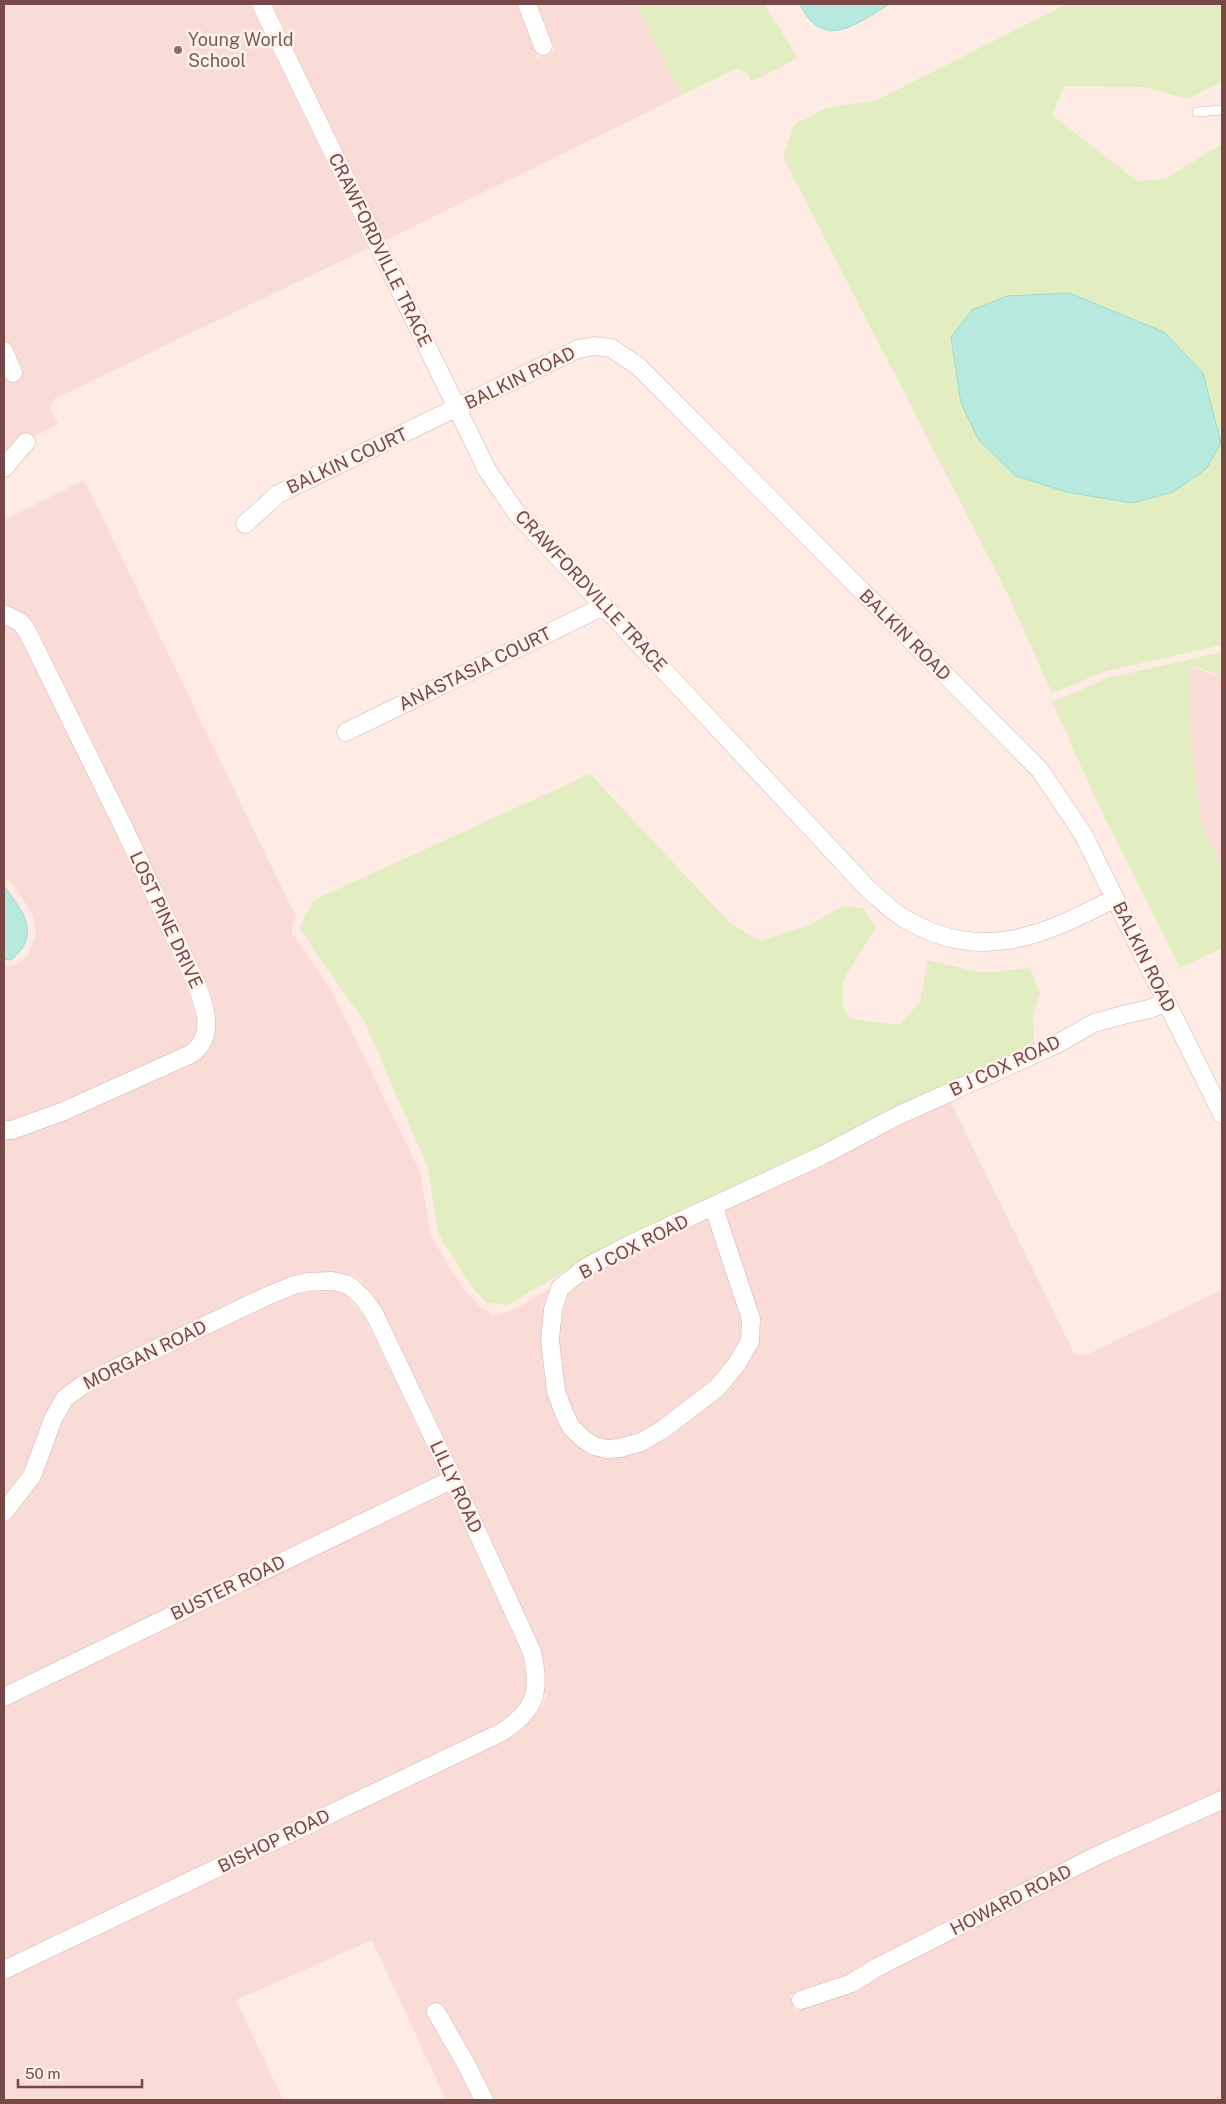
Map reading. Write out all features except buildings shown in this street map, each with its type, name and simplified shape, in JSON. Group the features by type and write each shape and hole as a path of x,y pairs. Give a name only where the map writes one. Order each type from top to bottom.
{"street":[{"name":"CRAWFORDVILLE TRACE","path":"261,4 487,470 516,512 869,890 901,917 934,933 964,940 996,942 1029,937 1070,922 1115,898"},
{"path":"527,4 543,46"},
{"name":"BALKIN ROAD","path":"457,409 578,349 594,346 611,348 638,366 1040,770 1083,834 1222,1114"},
{"path":"4,351 13,373"},
{"name":"BALKIN COURT","path":"245,524 278,494 457,409"},
{"path":"4,468 26,442"},
{"name":"ANASTASIA COURT","path":"346,732 604,606"},
{"name":"LOST PINE DRIVE","path":"4,614 20,622 27,631 124,828 196,983 207,1021 204,1040 191,1054 64,1111 12,1130 4,1130"},
{"name":"B J COX ROAD","path":"714,1208 750,1319 750,1341 736,1365 716,1388 662,1430 641,1442 620,1448 606,1450 594,1446 571,1427 564,1413 556,1391 550,1340 553,1308 560,1288 585,1268 821,1156 897,1116 1057,1044 1094,1024 1150,1009 1167,1002"},
{"name":"MORGAN ROAD","path":"4,1512 32,1476 54,1420 65,1398 87,1382 265,1297 294,1286 308,1282 332,1281 350,1286"},
{"name":"LILLY ROAD","path":"350,1286 374,1313 532,1652 537,1683 534,1699"},
{"name":"BUSTER ROAD","path":"4,1697 453,1479"},
{"name":"BISHOP ROAD","path":"4,1970 502,1732 517,1722 534,1699"},
{"name":"HOWARD ROAD","path":"801,2000 852,1983 876,1968 1098,1855 1222,1800"},
{"path":"436,2012 484,2100"}],"lane":[{"path":"1197,112 1222,110"}],"shaded area":[{"path":"4,4 250,4 368,248 54,399 50,409 58,424 4,451"},
{"path":"272,4 517,4 537,58 555,50 537,4 636,4 682,95 386,240"},
{"path":"84,480 296,917 292,926 292,933 332,991 420,1172 431,1237 463,1288 480,1307 492,1316 512,1311 542,1293 949,1099 1074,1353 1084,1356 1222,1290 1222,1791 848,1976 790,1995 795,2011 857,1990 880,1976 1101,1863 1222,1809 1222,2100 446,2100 372,1940 236,2000 283,2100 4,2100 4,1980 505,1739 524,1727 539,1708 542,1707 547,1694 544,1693 545,1668 541,1650 465,1482 382,1308 362,1284 363,1282 352,1274 350,1276 333,1272 309,1273 60,1391 45,1417 23,1472 4,1498 4,1138 194,1062 203,1056 213,1042 216,1020 213,1002 205,979 36,627 28,617 4,605 4,520"},
{"path":"4,624 13,629 19,636 115,832 187,987 198,1022 195,1038 186,1047 61,1103 11,1121 4,1121 4,966 16,965 28,956 36,935 33,914 11,882 4,877"},
{"path":"1189,665 1213,675 1222,676 1222,868 1201,822 1189,721"},
{"path":"331,1290 344,1293 365,1318 441,1476 4,1687 4,1524 40,1478 62,1422 72,1403 92,1389 268,1304 296,1294"},
{"path":"448,1491 523,1656 527,1684 525,1697 511,1716 497,1725 4,1961 4,1706"}],"green space":[{"path":"636,4 764,4 798,58 751,82 747,72 736,69 682,95"},
{"path":"1067,4 1222,4 1222,82 1187,99 1145,87 1065,86 1052,115 1137,181 1165,179 1222,144 1222,645 1106,671 1052,693 1006,591 783,157 794,125 826,108 877,100"},
{"path":"1222,652 1222,676 1190,665 1189,721 1201,822 1222,868 1222,948 1180,968 1104,817 1052,702 1108,678"},
{"path":"590,774 729,922 760,941 810,925 842,906 863,908 876,928 843,980 843,1008 852,1019 899,1025 920,1002 928,960 982,973 1030,968 1040,993 1033,1016 1034,1043 566,1270 508,1305 486,1302 469,1283 438,1233 428,1168 365,1023 299,928 314,900"}],"water":[{"path":"799,4 890,4 850,27 840,30 829,30 819,27 810,20"},
{"path":"1069,293 1164,332 1203,373 1221,443 1206,469 1173,492 1132,503 1067,492 1016,476 978,439 961,403 951,337 972,310 1007,296"},
{"path":"4,886 23,914 27,932 26,941 11,960 4,959"}],"place":[{"name":"Young World School","path":"178,50"}]}
